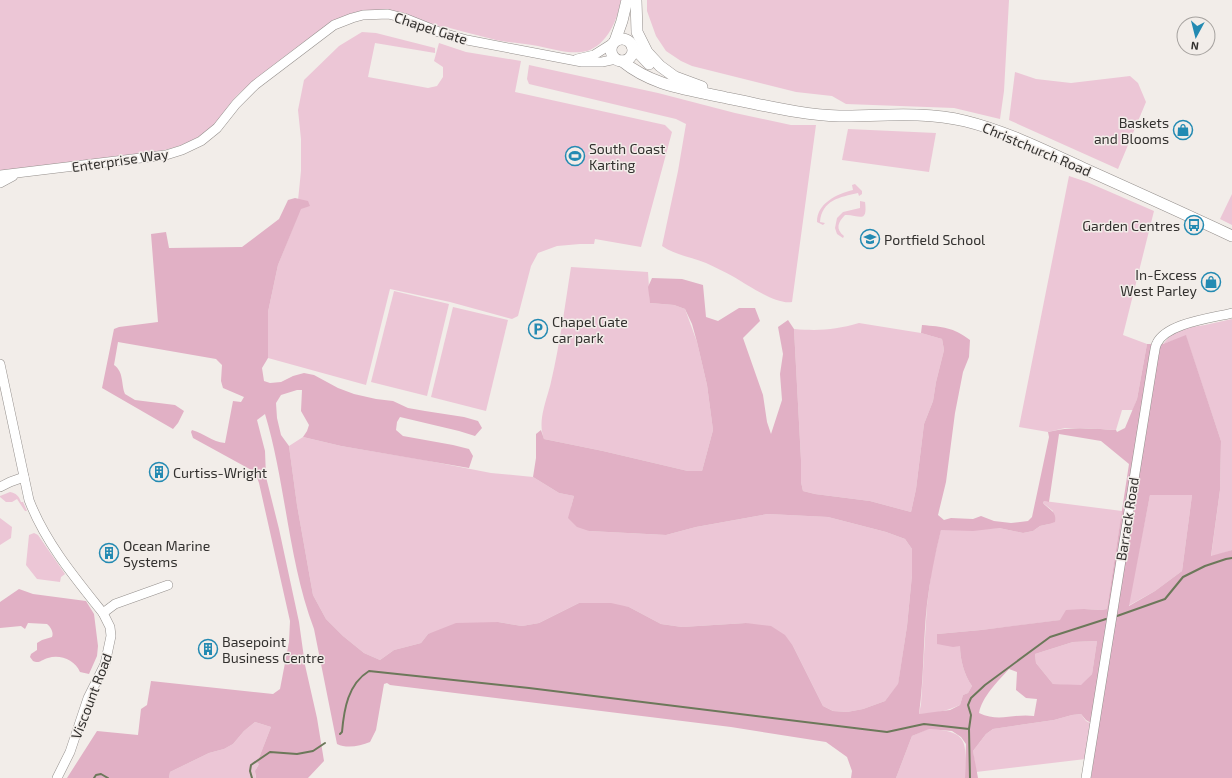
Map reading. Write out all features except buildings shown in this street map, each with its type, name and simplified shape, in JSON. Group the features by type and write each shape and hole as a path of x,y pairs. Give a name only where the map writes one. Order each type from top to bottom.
{"main road":[{"path":"627,0 622,21 611,52 619,60 628,58 632,49 631,0"},
{"path":"636,0 637,32 647,52 660,66 675,77 712,90 727,98"},
{"path":"614,42 618,39 624,39 631,44"},
{"name":"Christchurch Road","path":"631,44 651,66 668,78 712,94"},
{"name":"Christchurch Road","path":"619,60 668,86 798,112 837,116 926,116 985,126 1040,148 1232,236"}],"street":[{"name":"Chapel Gate","path":"281,66 334,25 352,18 375,14 388,14 404,18 439,32 467,40 571,60 588,63 619,60"},
{"name":"Chapel Gate","path":"571,60 594,55 614,42"},
{"name":"Enterprise Way","path":"0,175 149,157 182,150 210,134 255,85 281,66"},
{"name":"Enterprise Way","path":"0,183 22,173"},
{"name":"Barrack Road","path":"1086,778 1152,363 1157,342 1165,334 1177,327 1232,313"},
{"path":"0,364 24,478 34,512 46,537 103,613 115,604 168,585"},
{"path":"0,487 24,478"},
{"name":"Viscount Road","path":"57,778 70,752 88,698 105,664 111,636 110,627 103,613"}],"shaded area":[{"path":"0,0 621,0 614,23 606,37 594,48 581,52 562,51 496,40 446,27 445,28 405,15 357,12 333,21 287,54 239,93 214,125 193,140 160,151 0,171"},
{"path":"647,0 1009,0 1004,91 1000,119 954,108 846,104 832,96 796,92 692,66 666,51 656,36 647,11"},
{"path":"362,32 376,33 435,48 435,53 375,43 368,77 428,88 437,86 443,77 443,67 434,61 439,43 466,52 521,61 515,92 665,125 672,132 641,247 595,239 594,244 557,246 538,253 531,266 518,316 512,319 450,302 390,289 366,385 268,358 268,312 278,265 296,220 301,171 301,139 298,110 304,80 339,46"},
{"path":"529,65 658,93 735,113 791,125 816,125 792,302 785,302 770,298 713,266 672,252 662,246 678,171 686,124 676,119 529,84 527,79"},
{"path":"1015,72 1036,79 1071,83 1130,76 1138,83 1146,102 1118,169 1009,120"},
{"path":"848,129 936,133 929,172 842,160"},
{"path":"1069,176 1087,182 1154,211 1123,335 1147,344 1137,399 1133,410 1122,410 1116,430 1065,428 1048,432 1019,427"},
{"path":"855,184 862,191 862,194 859,196 858,193 851,194 828,204 821,215 820,222 825,223 823,225 817,222 820,210 829,200 853,190 852,185"},
{"path":"1232,194 1232,225 1220,219"},
{"path":"295,198 308,201 310,206 301,209 278,265 268,312 268,358 262,368 264,381 270,383 281,382 293,376 304,373 314,375 338,388 354,394 393,401 408,408 464,417 478,421 482,428 475,436 400,417 397,422 396,430 403,436 469,449 473,456 469,468 341,446 303,437 309,425 301,411 302,390 281,395 276,403 277,418 281,435 289,446 297,505 313,595 326,619 343,636 364,653 380,660 394,650 421,643 428,634 456,623 498,622 522,626 539,623 579,603 611,603 629,607 661,624 682,627 746,623 771,626 785,635 793,646 823,706 833,711 847,712 863,709 885,701 898,684 907,626 912,575 912,549 905,539 886,532 828,517 768,514 696,527 666,535 589,531 577,527 568,518 574,496 559,493 533,477 536,458 536,434 541,430 544,439 688,471 702,471 713,430 707,385 697,342 692,324 685,309 674,305 650,303 648,287 652,278 682,279 703,285 706,317 718,321 739,308 755,308 760,321 743,338 763,395 767,422 771,434 782,400 780,374 783,354 778,327 788,320 794,329 801,482 803,491 815,494 870,501 911,512 916,489 924,424 933,401 944,350 942,339 921,333 922,325 948,328 958,332 970,340 969,357 963,372 955,413 946,482 938,515 944,520 951,518 973,519 981,516 994,521 1011,523 1028,521 1032,517 1049,437 1048,432 1082,428 1116,430 1117,432 1125,428 1137,399 1147,344 1163,344 1186,335 1221,441 1220,490 1211,556 1232,550 1232,778 1091,778 1098,727 1086,720 1081,714 1054,720 993,729 986,734 973,751 978,778 965,778 966,744 961,737 952,731 929,729 912,736 896,778 851,778 852,771 847,757 826,742 731,727 390,685 387,683 384,684 376,730 370,742 362,745 341,746 337,744 314,629 298,576 278,467 265,414 257,420 265,451 266,477 299,622 305,665 317,718 324,761 308,778 256,778 255,771 259,764 257,763 271,727 255,722 244,731 233,744 224,749 209,753 170,772 169,778 67,778 97,731 138,735 141,709 147,705 151,681 273,694 280,689 289,642 290,621 259,483 255,472 193,438 191,432 192,430 196,431 216,441 225,443 233,401 241,402 244,397 223,388 221,381 222,365 216,359 118,342 114,365 121,375 125,394 135,400 175,405 184,411 173,429 102,388 114,329 158,322 151,234 166,232 169,248 242,247 279,219 288,200","holes":["1059,434 1101,441 1129,464 1107,609 1066,610 1060,620 937,634 937,644 953,647 960,646 963,667 972,686 968,693 963,695 960,705 950,710 919,714 927,604 941,530 973,531 999,528 1023,533 1033,531 1040,526 1055,522 1054,513 1043,503 1044,501 1049,502","1150,495 1192,495 1182,571 1155,591 1129,606","1097,641 1092,674 1081,685 1053,684 1036,663 1035,654 1073,642","1009,669 1017,672 1016,690 1026,698 1037,699 1034,716 1026,715 1000,718 979,713 983,701 995,684"]},
{"path":"860,201 865,202 865,214 861,217 845,215 838,226 839,231 844,236 843,238 837,234 835,228 837,218 843,212 860,208"},
{"path":"571,267 648,272 650,303 674,305 685,309 697,342 707,385 713,430 702,471 688,471 544,439 542,432 542,417 557,353"},
{"path":"394,291 449,304 427,396 371,382"},
{"path":"453,307 508,320 486,411 431,397"},
{"path":"1232,319 1232,550 1211,557 1220,490 1221,441 1186,336 1163,344 1172,334 1186,328"},
{"path":"859,323 921,333 942,339 944,350 933,401 924,424 916,489 911,512 870,501 803,491 801,482 794,329 827,329"},
{"path":"303,437 341,446 491,473 533,477 559,493 574,496 571,507 589,531 666,535 696,527 768,514 828,517 886,532 905,539 912,549 912,575 907,626 898,685 885,701 863,709 847,712 833,711 823,706 793,646 746,623 682,627 661,624 629,607 579,603 539,623 522,626 498,622 428,634 421,643 394,650 380,660 364,653 343,636 326,619 313,595 297,505 289,446"},
{"path":"10,492 18,496 21,502 23,502 27,511 25,511 17,499 12,502 6,502 0,497"},
{"path":"1150,495 1192,495 1182,571 1155,591 1128,606"},
{"path":"1044,501 1122,511 1107,609 1084,609 1061,620 937,634 960,646 963,667 972,686 968,693 963,695 960,705 940,712 919,714 921,704 927,605 932,567 941,529 999,528 1023,533 1033,531 1040,526 1049,524 1053,511 1043,503"},
{"path":"0,518 12,527 11,538 0,545"},
{"path":"34,533 38,535 65,574 61,577 60,582 37,579 26,565 29,535"},
{"path":"19,589 33,594 86,601 94,614 98,646 97,656 89,674 80,672 75,664 67,659 53,657 39,662 33,661 30,657 31,654 37,650 37,643 52,637 52,630 47,624 28,623 25,629 21,626 0,628 0,602"},
{"path":"1097,641 1092,674 1081,686 1053,684 1036,663 1035,654 1073,642"},
{"path":"1081,714 1086,721 1098,727 1094,758 976,772 973,751 986,734 993,729 1054,720"},
{"path":"255,722 271,727 257,763 259,764 255,774 256,778 169,778 170,772 209,753 224,749 233,744 244,731"},
{"path":"928,729 952,732 963,741 966,755 965,778 896,778 912,736"}],"waterway":[{"path":"1117,616 1165,599 1183,577 1205,566 1232,558"},
{"path":"340,734 342,732 348,698 356,683 369,671 529,688 887,732 924,724 969,729 971,715 968,705 971,698 985,685 1050,637 1106,619"},
{"path":"969,729 970,778"},
{"path":"252,778 250,771 251,765 270,752 297,754 313,751 325,743"},
{"path":"94,778 96,775 101,774 108,778"}],"place":[{"name":"Baskets and Blooms","path":"1183,130"},
{"name":"South Coast Karting","path":"575,156"},
{"name":"Garden Centres","path":"1194,225"},
{"name":"Portfield School","path":"870,239"},
{"name":"In-Excess West Parley","path":"1211,282"},
{"name":"Chapel Gate car park","path":"538,329"},
{"name":"Curtiss-Wright","path":"159,472"},
{"name":"Ocean Marine Systems","path":"109,553"},
{"name":"Basepoint Business Centre","path":"208,649"}]}
